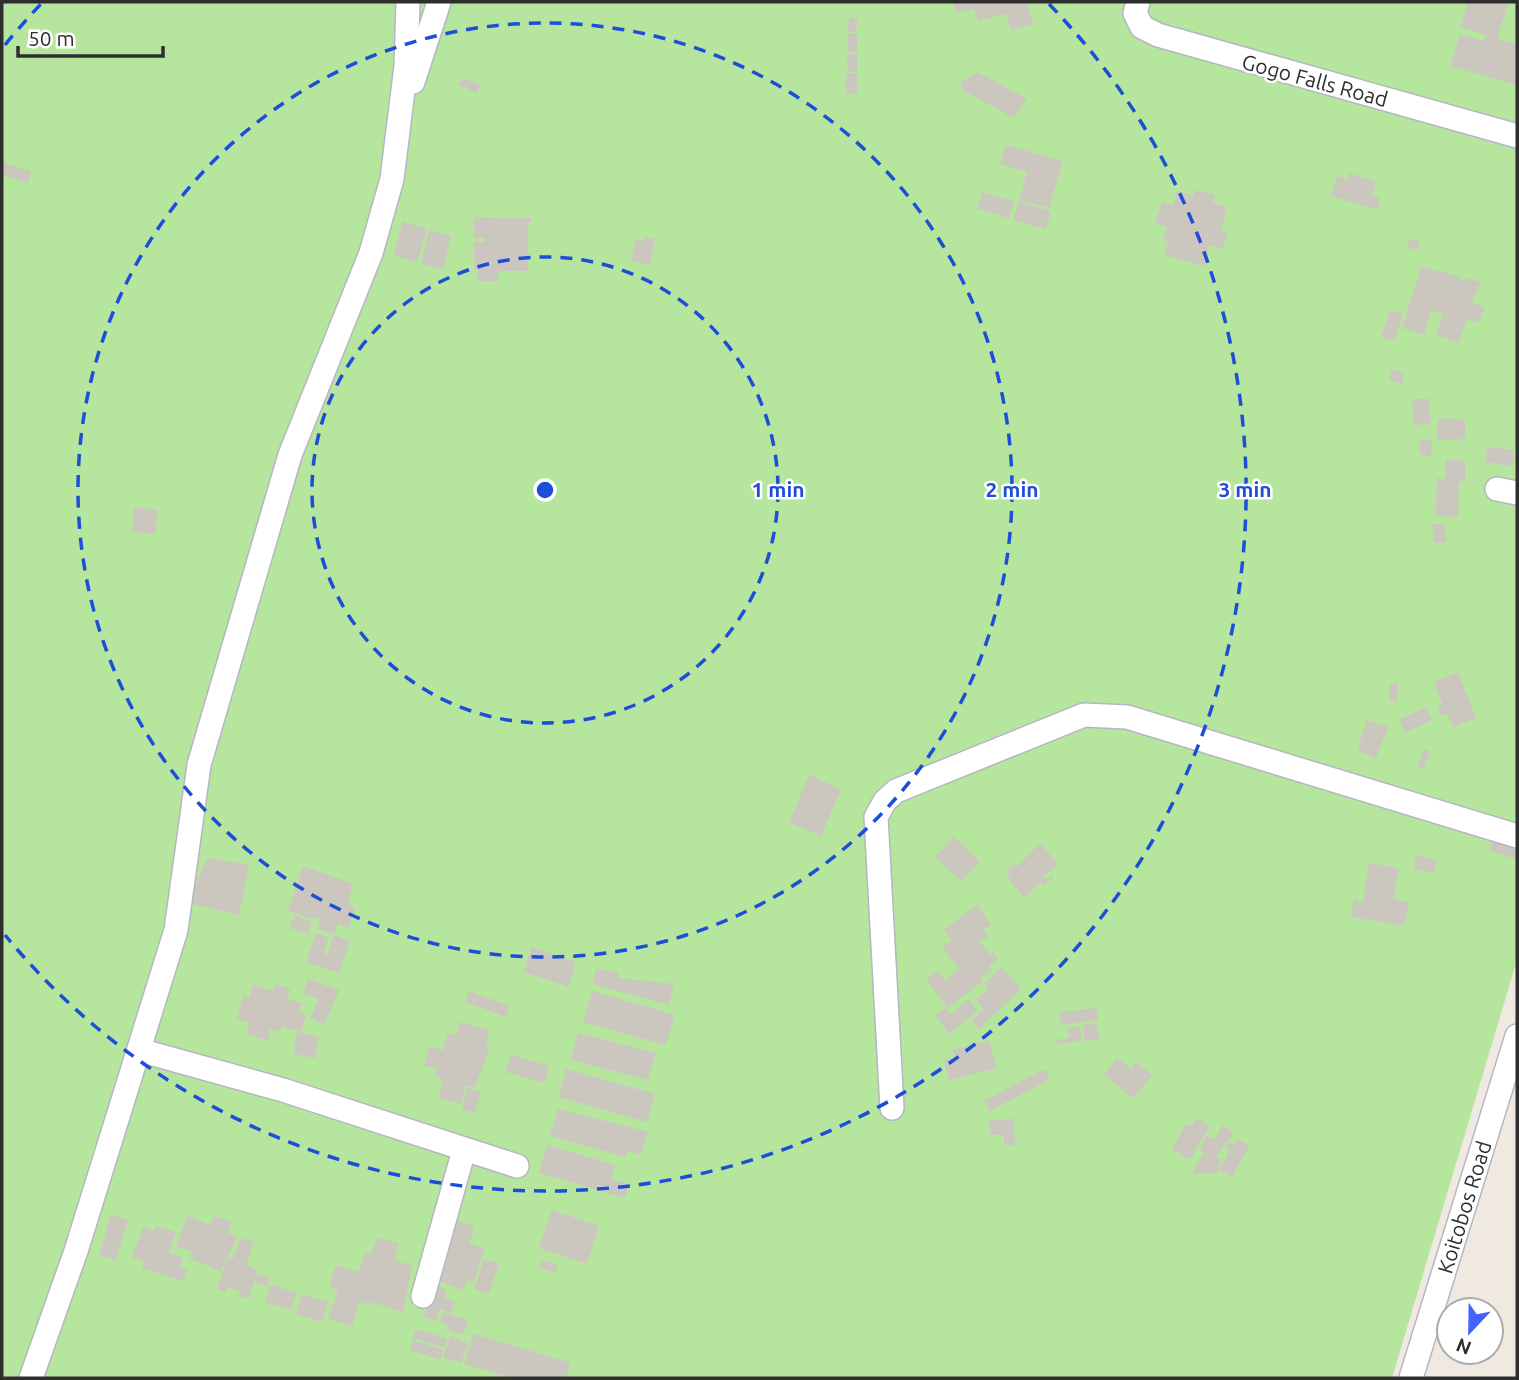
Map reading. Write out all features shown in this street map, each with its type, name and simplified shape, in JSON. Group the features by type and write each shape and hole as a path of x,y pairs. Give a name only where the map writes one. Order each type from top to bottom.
{"street":[{"path":"31,1378 76,1251 176,930 199,765 290,455 371,253 392,179 406,66 408,2"},
{"path":"398,131 439,2"},
{"name":"Gogo Falls Road","path":"1138,2 1135,13 1142,27 1158,36 1517,136"},
{"path":"892,1108 876,817 884,801 896,791 1084,715 1106,714 1127,717 1270,758 1517,836"},
{"name":"Koitobos Road","path":"1411,1378 1517,1036"},
{"path":"139,1050 283,1090 517,1166"},
{"path":"423,1296 464,1150"}],"green space":[{"path":"2,2 1517,2 1517,960 1392,1378 2,1378"}],"building":[{"path":"953,2 1027,2 1033,24 1011,30 1006,14 978,21 974,9 956,13"},
{"path":"1468,2 1509,2 1497,39 1517,44 1517,85 1450,66 1460,34 1484,41 1486,35 1460,27"},
{"path":"849,17 858,18 856,32 848,31"},
{"path":"848,33 857,33 857,52 848,52"},
{"path":"847,54 857,54 857,72 848,72"},
{"path":"978,72 1027,99 1014,118 962,90 960,83"},
{"path":"846,73 858,73 857,94 846,94"},
{"path":"462,78 480,85 477,93 459,85"},
{"path":"1006,145 1063,161 1049,208 1019,200 1027,172 1000,164"},
{"path":"2,162 31,172 28,183 2,175"},
{"path":"1349,173 1376,181 1372,196 1380,198 1377,210 1331,196 1337,176 1348,179"},
{"path":"1195,190 1215,195 1213,203 1227,207 1221,230 1228,232 1223,249 1210,245 1204,266 1165,255 1168,242 1163,241 1167,227 1155,223 1162,202 1173,205 1177,191 1193,196"},
{"path":"982,192 1014,201 1009,218 977,209"},
{"path":"1018,202 1051,211 1046,229 1013,220"},
{"path":"474,217 531,218 531,223 528,223 528,271 498,271 498,281 478,281 478,269 474,269 474,242 485,242 485,238 474,238"},
{"path":"403,221 427,229 417,262 393,255"},
{"path":"429,230 451,236 443,269 421,264"},
{"path":"644,237 655,239 650,265 631,261 635,240 643,241"},
{"path":"1410,239 1420,242 1416,250 1407,247"},
{"path":"1421,267 1460,276 1459,281 1462,282 1463,278 1481,282 1472,303 1484,307 1479,323 1467,319 1459,343 1436,335 1443,314 1431,310 1424,335 1402,328"},
{"path":"1390,310 1403,314 1394,341 1381,337"},
{"path":"1392,369 1404,373 1401,384 1389,380"},
{"path":"1412,399 1429,399 1431,424 1414,425"},
{"path":"1438,418 1465,420 1465,439 1437,440"},
{"path":"1420,439 1432,440 1431,456 1419,454"},
{"path":"1487,447 1513,450 1514,466 1485,462"},
{"path":"1446,460 1465,461 1465,481 1459,481 1458,517 1435,516 1437,478 1445,479"},
{"path":"134,507 158,510 155,534 132,532"},
{"path":"1432,524 1444,524 1446,542 1434,543"},
{"path":"1458,672 1476,718 1453,727 1447,713 1440,716 1437,707 1443,705 1434,682"},
{"path":"1389,683 1397,683 1397,701 1389,701"},
{"path":"1426,707 1432,720 1405,733 1399,720"},
{"path":"1367,720 1388,727 1376,758 1357,751"},
{"path":"1424,749 1430,751 1424,769 1418,767"},
{"path":"809,775 841,789 821,836 789,823"},
{"path":"954,837 980,861 961,881 935,857"},
{"path":"1494,837 1517,845 1515,859 1489,850"},
{"path":"1040,843 1058,864 1043,877 1047,880 1052,875 1054,877 1043,886 1041,883 1024,897 1007,878 1010,875 1006,870 1014,864 1016,867"},
{"path":"1416,855 1437,860 1434,873 1414,869"},
{"path":"207,858 249,865 239,915 188,903"},
{"path":"1369,863 1399,868 1393,899 1409,902 1404,926 1351,917 1354,900 1363,902"},
{"path":"303,866 352,883 349,905 355,908 349,928 338,924 334,934 317,929 320,919 314,917 314,920 288,911"},
{"path":"977,905 991,924 983,930 988,936 980,942 990,955 993,952 998,959 989,966 992,970 981,978 983,981 948,1008 926,980 938,971 945,980 959,969 942,947 952,940 944,930"},
{"path":"294,916 312,922 308,934 290,928"},
{"path":"316,933 329,938 323,953 327,955 334,935 350,941 339,973 306,962"},
{"path":"531,947 576,962 568,987 524,972"},
{"path":"1001,967 1021,989 979,1029 971,1021 984,1009 976,1000 988,989 984,984"},
{"path":"596,969 618,972 618,978 674,984 669,1005 593,984"},
{"path":"308,979 339,990 325,1024 310,1018 319,999 303,994"},
{"path":"275,984 290,989 287,999 302,1003 299,1012 306,1014 301,1032 282,1027 280,1032 270,1029 268,1040 246,1034 249,1023 237,1019 243,996 249,998 253,985 273,991"},
{"path":"469,991 510,1006 506,1017 465,1002"},
{"path":"592,991 675,1015 666,1045 583,1022"},
{"path":"969,999 978,1011 949,1034 935,1015 945,1008 950,1014"},
{"path":"1096,1008 1098,1020 1061,1025 1059,1012"},
{"path":"460,1022 489,1030 486,1045 490,1046 475,1088 466,1085 461,1104 438,1098 443,1079 434,1076 436,1069 424,1065 429,1047 443,1050 447,1033 456,1035"},
{"path":"1097,1024 1099,1040 1084,1041 1083,1025"},
{"path":"1080,1026 1082,1040 1056,1044 1055,1040 1069,1038 1068,1028"},
{"path":"297,1032 319,1037 315,1058 293,1054"},
{"path":"578,1033 656,1053 648,1080 571,1060"},
{"path":"989,1040 997,1068 949,1080 944,1060 955,1057 952,1050"},
{"path":"511,1055 549,1066 544,1083 506,1072"},
{"path":"1117,1058 1131,1069 1136,1062 1152,1075 1133,1098 1104,1075"},
{"path":"566,1069 655,1094 647,1122 559,1097"},
{"path":"1044,1069 1050,1079 990,1111 984,1101"},
{"path":"468,1088 481,1092 475,1113 461,1109"},
{"path":"558,1109 648,1132 641,1155 628,1151 626,1157 550,1136"},
{"path":"1196,1118 1210,1126 1190,1160 1172,1149 1186,1124 1191,1127"},
{"path":"1014,1119 1015,1145 1004,1145 1004,1135 990,1135 989,1120"},
{"path":"1223,1125 1234,1133 1216,1157 1221,1160 1217,1174 1192,1173 1203,1153 1200,1149 1207,1135 1214,1139"},
{"path":"1238,1139 1250,1145 1232,1177 1219,1170 1230,1150 1226,1148 1229,1142 1234,1145"},
{"path":"547,1145 615,1165 611,1179 629,1184 625,1198 539,1173"},
{"path":"552,1210 599,1226 587,1264 539,1248"},
{"path":"111,1215 128,1220 116,1260 99,1255"},
{"path":"187,1216 211,1225 214,1216 232,1222 228,1233 238,1236 221,1271 190,1259 193,1252 176,1246"},
{"path":"454,1219 475,1227 469,1243 485,1249 473,1283 467,1280 463,1290 432,1279"},
{"path":"156,1226 176,1232 169,1253 183,1257 180,1267 187,1269 183,1281 142,1268 144,1261 132,1257 143,1227 154,1231"},
{"path":"377,1237 399,1244 394,1260 412,1266 403,1312 371,1302 370,1305 359,1302 352,1326 328,1319 338,1289 329,1286 336,1265 359,1272 365,1253 371,1254"},
{"path":"241,1238 254,1242 246,1265 258,1270 248,1299 238,1296 240,1291 227,1287 225,1292 217,1289 228,1258 233,1259"},
{"path":"484,1259 499,1264 489,1294 474,1289"},
{"path":"542,1260 558,1265 555,1273 540,1268"},
{"path":"258,1274 270,1278 267,1286 255,1283"},
{"path":"270,1284 297,1293 291,1310 265,1302"},
{"path":"433,1285 446,1289 444,1297 455,1301 451,1313 440,1309 436,1321 423,1316"},
{"path":"302,1295 328,1302 322,1322 296,1314"},
{"path":"443,1312 468,1320 463,1335 446,1329 448,1325 440,1322"},
{"path":"416,1329 447,1339 444,1348 413,1338"},
{"path":"473,1334 571,1363 566,1378 512,1378 464,1364"},
{"path":"450,1336 468,1343 461,1363 443,1357"},
{"path":"413,1340 443,1350 440,1360 410,1350"}]}
